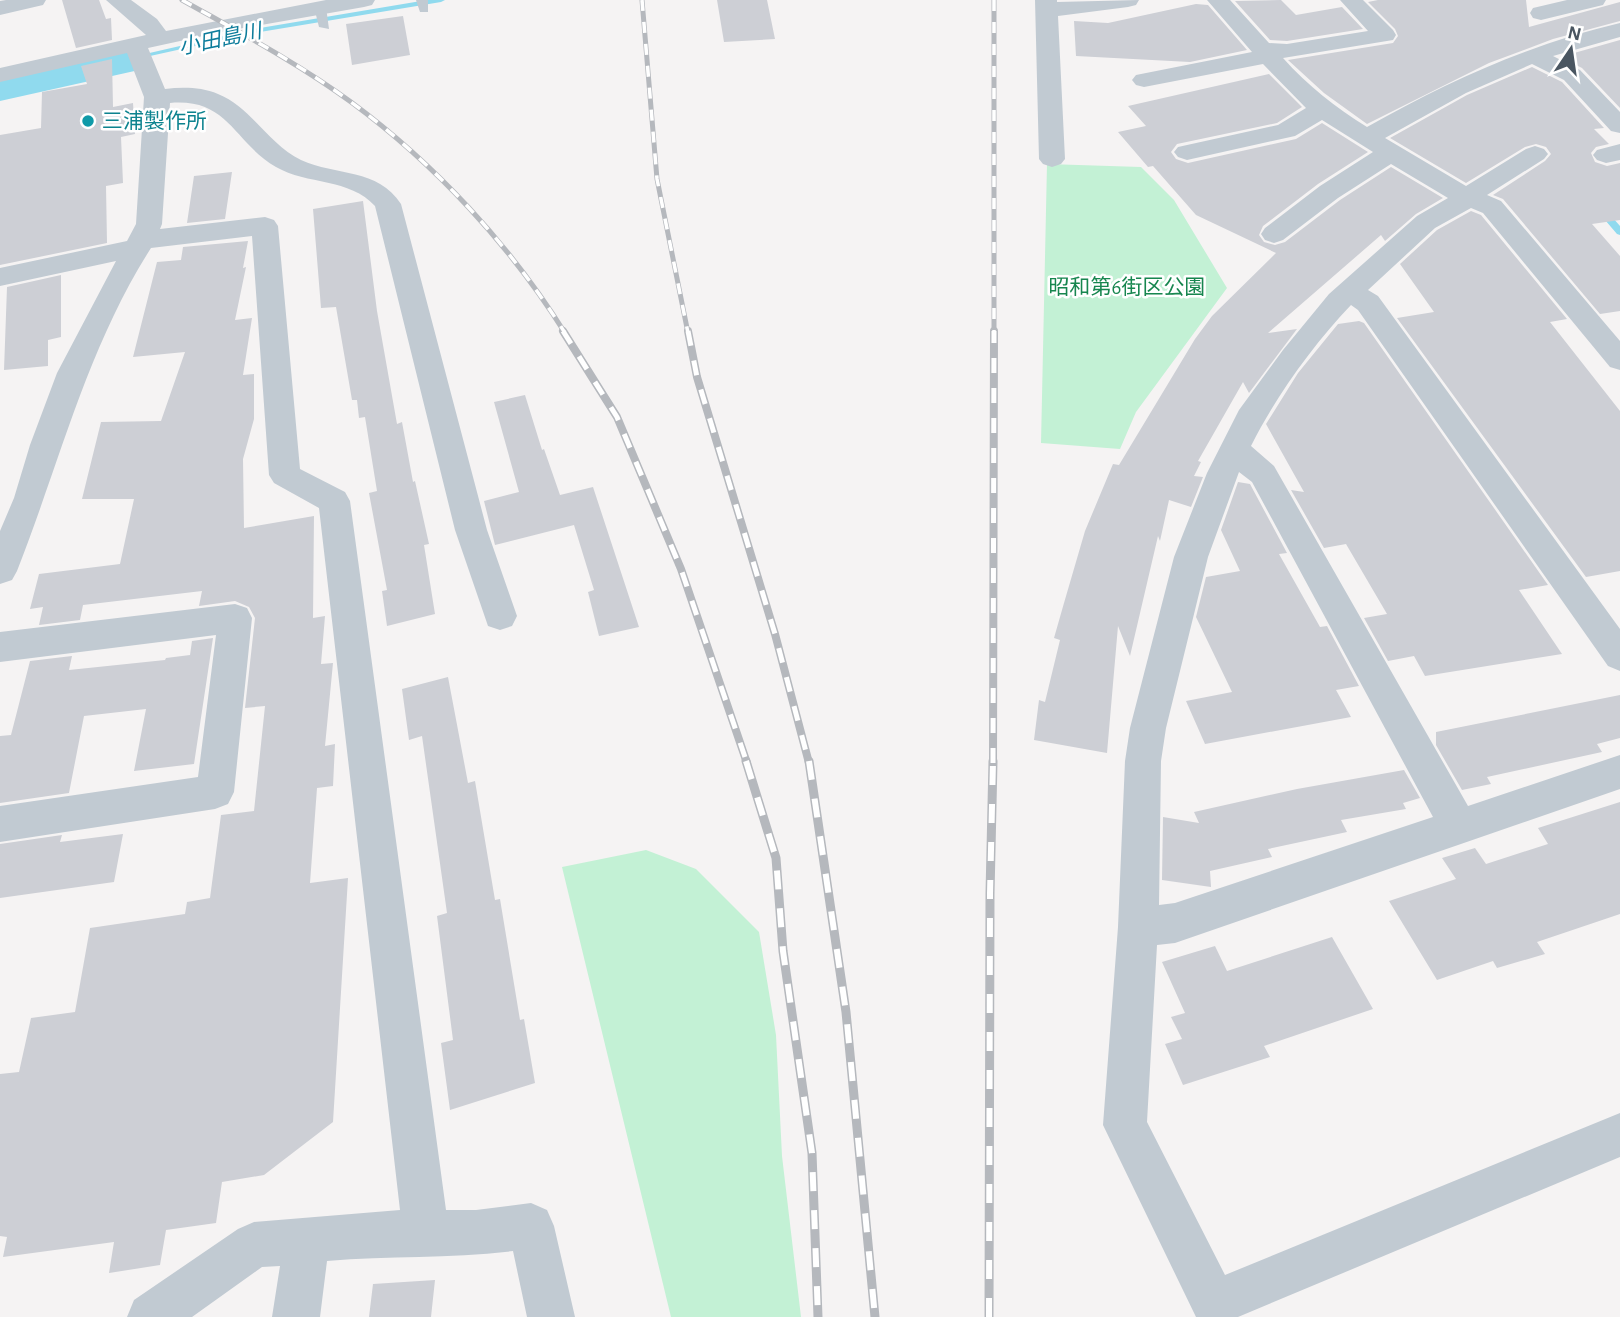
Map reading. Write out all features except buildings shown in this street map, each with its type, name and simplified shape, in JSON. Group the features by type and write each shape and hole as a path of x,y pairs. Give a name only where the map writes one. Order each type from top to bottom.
{"street":[{"path":"0,8 34,0"},
{"path":"117,0 149,24 160,38"},
{"path":"0,75 137,52 160,38 323,17 364,0"},
{"path":"1052,159 1046,5 1074,9 1128,0"},
{"path":"1218,0 1297,88 1322,109 1390,153 1468,198 1492,207 1620,359"},
{"path":"1144,80 1267,53 1385,35 1351,0"},
{"path":"1541,13 1595,0"},
{"path":"1366,138 1435,97 1587,37 1620,30"},
{"path":"0,571 10,526 72,373 149,224 156,97 137,52"},
{"path":"1534,57 1572,75 1620,125"},
{"path":"156,97 195,94 207,98 232,111 284,161 309,171 360,183 381,194 388,204 471,530 500,616"},
{"path":"1187,152 1286,131 1322,109"},
{"path":"1274,234 1329,192 1390,153"},
{"path":"1535,153 1489,181 1468,198 1426,222 1349,291 1293,357 1250,418 1206,513 1191,557 1148,728 1143,761 1139,927 1125,1125 1214,1303 1620,1135"},
{"path":"0,277 139,244 265,226 285,475 334,501 426,1234"},
{"path":"1349,291 1368,303 1620,656"},
{"path":"1234,449 1263,474 1459,827"},
{"path":"0,647 235,618 215,792 0,824"},
{"path":"1139,927 1175,923 1620,772"},
{"path":"151,1317 254,1245 377,1233 476,1233 531,1226 551,1317"},
{"path":"296,1317 307,1240"}],"green space":[{"name":"昭和第6街区公園","path":"1047,164 1141,167 1174,200 1227,288 1136,412 1120,449 1041,443"},
{"path":"646,850 696,869 759,932 776,1035 782,1156 801,1317 671,1317 562,867"}],"waterway":[{"name":"小田島川","path":"123,60 254,31 441,0"},
{"name":"小田島川","path":"0,87 123,60"},
{"path":"1602,211 1620,232"}],"railway":[{"path":"182,0 310,74 351,102 412,152 469,208 495,238 520,268 565,333"},
{"path":"642,0 657,179 688,333"},
{"path":"994,0 994,331"},
{"path":"563,331 617,417 681,569 747,763"},
{"path":"688,331 697,377 775,634 809,763"},
{"path":"993,763 994,331"},
{"path":"746,761 776,858 783,951 812,1153 818,1317"},
{"path":"809,761 846,1012 875,1317"},
{"path":"989,1317 993,761"}],"place":[{"name":"三浦製作所","path":"88,121"}]}
